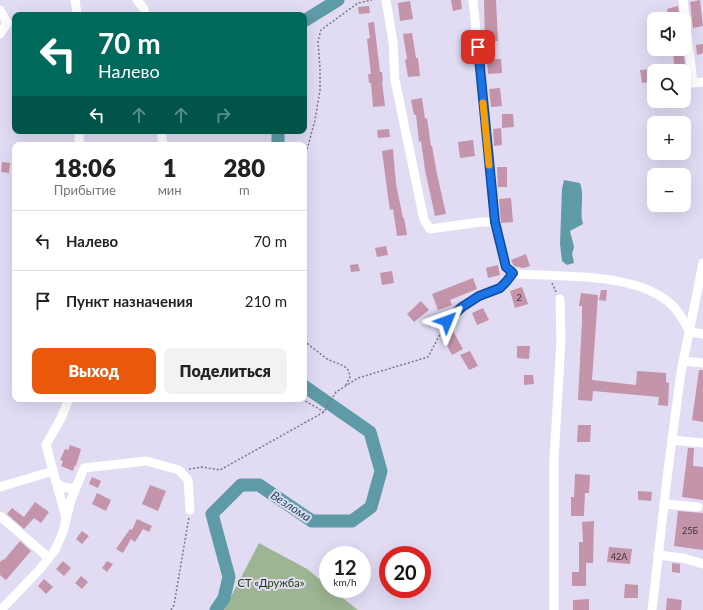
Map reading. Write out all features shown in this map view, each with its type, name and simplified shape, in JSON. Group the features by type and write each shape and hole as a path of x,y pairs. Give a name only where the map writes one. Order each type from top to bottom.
{"street":[{"path":"75,0 77,12"},
{"path":"137,0 144,12"},
{"path":"386,0 393,42 396,80 424,220 430,229 481,222 495,222"},
{"path":"473,0 495,222 504,261 509,271 513,273 549,276 602,278 646,289 656,293 673,306 690,332 703,334"},
{"path":"683,0 693,83 703,82"},
{"path":"0,10 7,23 0,34"},
{"path":"652,610 672,440 683,362 703,263"},
{"path":"447,321 462,307 479,296 500,288 513,273"},
{"path":"554,610 554,458 561,340 560,299"},
{"path":"683,362 703,363"},
{"path":"66,520 46,445 62,418 68,402"},
{"path":"672,440 703,443"},
{"path":"1,610 55,550 60,539 76,487 84,468 146,461 179,470 188,480 190,510"},
{"path":"0,487 53,471"},
{"path":"56,482 61,487 76,487"},
{"path":"664,504 698,507"},
{"path":"0,516 49,558"},
{"path":"658,555 683,558 703,564"}],"path":[{"path":"307,150 315,120 320,90 318,41 321,30 358,3 372,0"},
{"path":"549,276 560,299"},
{"path":"179,470 202,467 220,470 324,412 336,392 358,378 428,357 447,321"},
{"path":"307,343 327,359 344,366 349,371 350,377 344,387"},
{"path":"307,402 324,412"},
{"path":"171,610 174,605 190,510"}],"green space":[{"name":"СТ «Дружба»","path":"259,543 307,569 319,579 319,598 343,598 358,610 224,610"}],"shaded area":[{"path":"564,180 580,183 582,193 583,224 570,231 574,247 572,254 574,263 567,265 562,261 560,244 562,189"}],"building":[{"path":"451,0 461,0 462,9 453,11"},
{"path":"484,0 496,0 498,41 485,41"},
{"path":"700,0 703,26 693,28 690,2"},
{"path":"410,1 413,19 400,21 398,3"},
{"path":"369,6 370,13 359,14 358,7"},
{"path":"678,6 679,12 668,12 667,9"},
{"path":"374,22 380,72 382,72 385,106 373,107 371,83 369,83 368,74 371,74 367,39 370,38 368,23"},
{"path":"412,33 416,58 418,58 420,76 408,77 403,34"},
{"path":"703,44 703,53 697,55 696,45"},
{"path":"673,56 684,56 685,64 674,64"},
{"path":"487,59 501,59 502,73 488,74"},
{"path":"647,69 647,83 642,83 640,70"},
{"path":"500,88 502,106 491,107 489,89"},
{"path":"422,98 425,119 427,118 431,146 446,214 435,216 425,170 421,141 419,142 416,115 414,115 411,100"},
{"path":"502,114 513,114 514,127 502,128"},
{"path":"501,128 502,145 494,146 493,129"},
{"path":"389,129 390,137 378,138 377,130"},
{"path":"473,140 475,156 460,158 458,142"},
{"path":"393,149 396,184 407,235 397,236 393,209 390,210 382,151"},
{"path":"2,162 10,163 9,173 1,172"},
{"path":"497,167 507,167 507,187 498,187"},
{"path":"511,198 513,222 501,223 499,199"},
{"path":"386,246 388,255 377,257 375,248"},
{"path":"526,254 530,266 523,268 514,266 511,260"},
{"path":"358,264 360,271 351,272 350,265"},
{"path":"498,265 500,275 488,278 486,268"},
{"path":"392,271 394,283 382,285 380,273"},
{"path":"473,278 477,289 450,300 452,305 438,310 432,294"},
{"path":"522,287 528,304 515,308 510,291"},
{"path":"601,290 607,290 606,301 599,300"},
{"path":"581,293 598,295 592,380 636,385 637,371 666,373 666,382 669,383 668,406 658,405 659,397 593,391 592,401 578,400 582,320 582,306 579,306"},
{"path":"421,301 429,310 414,322 407,314"},
{"path":"483,308 489,320 477,325 472,313"},
{"path":"453,331 463,349 452,355 442,336"},
{"path":"517,346 530,346 529,359 517,358"},
{"path":"470,351 478,366 469,370 460,355"},
{"path":"699,370 703,370 703,422 692,420"},
{"path":"524,375 533,375 534,384 524,385"},
{"path":"578,425 591,425 590,442 577,442"},
{"path":"70,445 81,449 73,471 61,466 63,461 60,460 65,449 68,450"},
{"path":"688,448 694,448 693,466 703,467 703,500 682,497"},
{"path":"575,474 590,475 589,493 585,493 584,516 571,516 571,497 574,497"},
{"path":"92,477 101,481 98,488 89,484"},
{"path":"150,485 166,491 158,511 142,504"},
{"path":"638,491 652,492 651,501 638,500"},
{"path":"97,493 111,500 106,511 92,504"},
{"path":"35,502 49,512 41,523 34,518 24,529 7,514 12,508 24,517"},
{"path":"678,511 703,513 703,550 674,546"},
{"path":"137,519 152,526 149,532 143,529 135,542 131,539 123,553 116,549 130,529 132,530"},
{"path":"594,521 593,563 586,563 586,586 572,586 572,572 579,572 579,542 583,542 582,522"},
{"path":"82,531 89,536 82,544 76,539"},
{"path":"20,541 31,551 6,580 0,575 0,562 3,559 4,560"},
{"path":"609,547 632,549 630,564 607,562"},
{"path":"63,561 71,568 64,576 56,569"},
{"path":"107,561 113,564 107,572 102,568"},
{"path":"672,563 680,564 680,573 672,572"},
{"path":"81,576 88,582 82,589 75,583"},
{"path":"44,579 53,587 46,594 38,586"},
{"path":"625,584 638,585 638,598 624,598"},
{"path":"667,598 682,600 681,610 666,610"},
{"path":"589,599 589,610 573,610 573,600"}],"waterway":[{"name":"Везлома","path":"307,19 338,0"},
{"name":"Везлома","path":"278,134 278,142"},
{"name":"Везлома","path":"216,610 224,598 229,577 212,514 241,485 259,485 312,521 352,521 371,507 381,471 370,432 307,388"}],"slow traffic":[{"path":"483,103 489,165"}],"route":[{"path":"447,321 462,307 485,292 500,288 513,273 506,267 495,222 478,47"}]}
